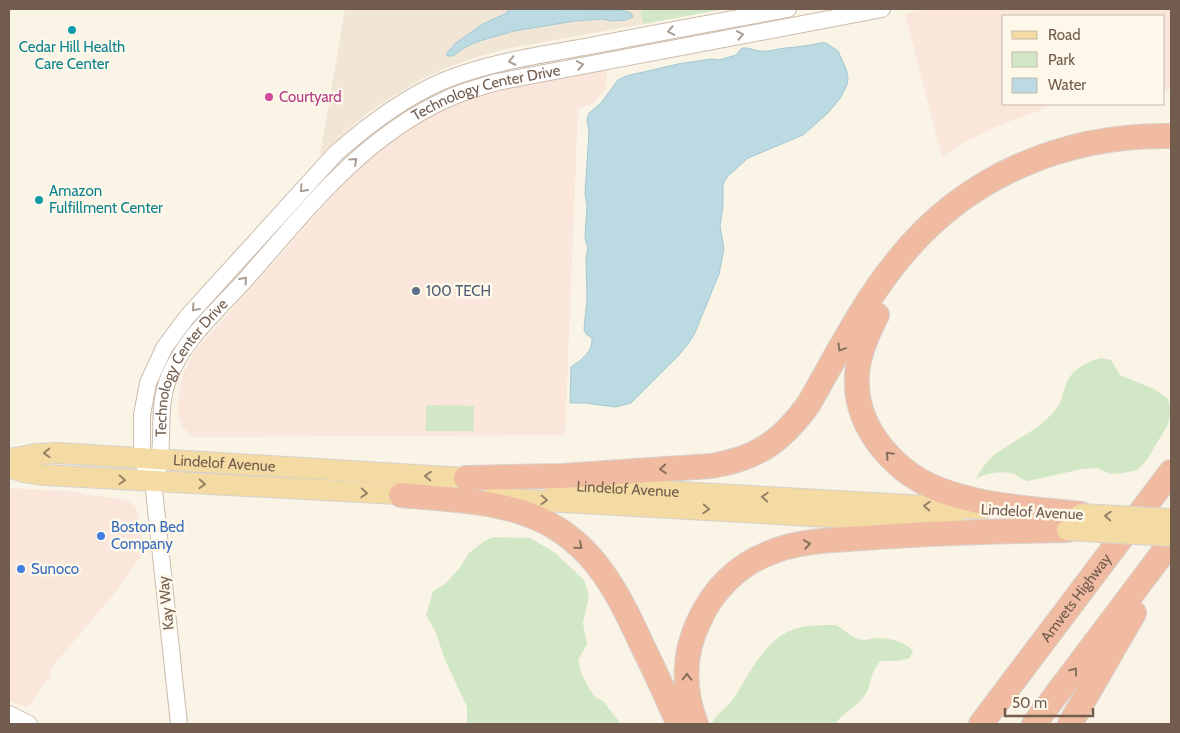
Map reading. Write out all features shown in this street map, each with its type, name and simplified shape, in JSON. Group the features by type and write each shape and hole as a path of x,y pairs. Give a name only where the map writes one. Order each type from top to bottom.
{"highway":[{"path":"466,478 561,476 711,466 735,462 750,456 770,445 794,424 808,405 892,267 930,225 965,196 1016,167 1061,150 1122,137 1171,136"},
{"path":"1074,522 974,501 944,492 920,480 899,465 874,437 866,422 859,400 857,383 859,358 864,341 876,317 908,269 940,235 973,208 1022,179 1065,163 1100,154 1123,151 1171,150"},
{"path":"1115,546 1171,455"},
{"name":"Amvets Highway","path":"981,724 1171,472"},
{"path":"401,495 500,506 538,518 568,536 593,559 616,589 679,724"},
{"path":"696,724 691,712 687,685 688,656 694,631 717,590 736,572 766,554 782,548 810,543 1074,522"},
{"path":"1034,724 1171,542"},
{"path":"1070,724 1171,549"},
{"path":"973,724 1041,644"}],"main road":[{"name":"Lindelof Avenue","path":"9,459 36,454 85,455 466,478 1074,522 1171,536"},
{"name":"Lindelof Avenue","path":"9,468 35,474 91,478 401,495 1074,522 1171,520"}],"street":[{"name":"Technology Center Drive","path":"153,481 158,470 151,459 142,416 144,399 153,369 164,348 187,318 319,170 358,133 385,114 442,82 493,65 788,9"},
{"name":"Technology Center Drive","path":"151,459 165,388 175,364 186,347 343,171 370,147 401,124 449,98 498,82 882,9"},
{"name":"Kay Way","path":"153,481 179,724"},
{"path":"9,714 30,724"}],"shaded area":[{"path":"345,9 640,9 643,24 511,48 451,66 422,79 368,113 320,156"},
{"path":"926,9 1171,9 1171,90 1165,89 1165,15 1002,15 1002,105 1054,105 1002,124 961,144 942,157 905,14"},
{"path":"607,68 606,88 594,103 578,109 565,435 193,437 182,427 178,416 179,394 184,372 195,351 347,180 368,159 416,124 442,110 469,99 497,90"},
{"path":"9,488 81,492 81,494 127,500 135,506 138,512 144,552 113,595 51,668 50,677 27,708 9,700"}],"green space":[{"path":"640,9 725,9 643,24"},
{"path":"1101,358 1111,360 1120,375 1156,390 1168,399 1171,410 1168,424 1147,460 1137,470 1110,474 1097,468 1082,469 1028,481 1014,474 1004,472 990,473 976,478 993,456 1044,422 1059,404 1068,379 1076,370 1085,364"},
{"path":"426,405 474,406 474,431 426,431"},
{"path":"493,537 530,538 554,552 584,580 589,595 583,623 587,644 578,660 582,675 594,696 603,701 621,724 467,724 467,707 446,662 435,631 426,615 433,591 445,584 459,569 469,553"},
{"path":"836,625 860,639 881,638 900,642 913,650 910,658 897,661 881,661 877,665 867,692 835,724 712,724 733,699 762,654 779,637 801,627"}],"water":[{"path":"508,9 622,10 631,13 633,17 613,21 601,19 575,21 514,31 476,42 453,56 447,56 447,53 457,42 483,24 507,13"},
{"path":"826,43 838,51 846,69 847,85 841,97 828,113 803,135 748,158 727,177 723,184 723,206 720,226 724,249 719,274 694,335 688,344 631,403 616,407 570,403 571,367 586,355 592,343 592,338 586,334 584,329 587,298 586,257 588,249 585,238 587,205 585,194 589,132 587,120 589,113 601,103 618,80 626,76 678,64 711,59 719,60 736,55 742,48 767,51"}],"place":[{"name":"Cedar Hill Health Care Center","path":"72,30"},
{"name":"Courtyard","path":"269,97"},
{"name":"Amazon Fulfillment Center","path":"39,200"},
{"name":"100 TECH","path":"416,291"},
{"name":"Boston Bed Company","path":"101,536"},
{"name":"Sunoco","path":"21,569"}]}
